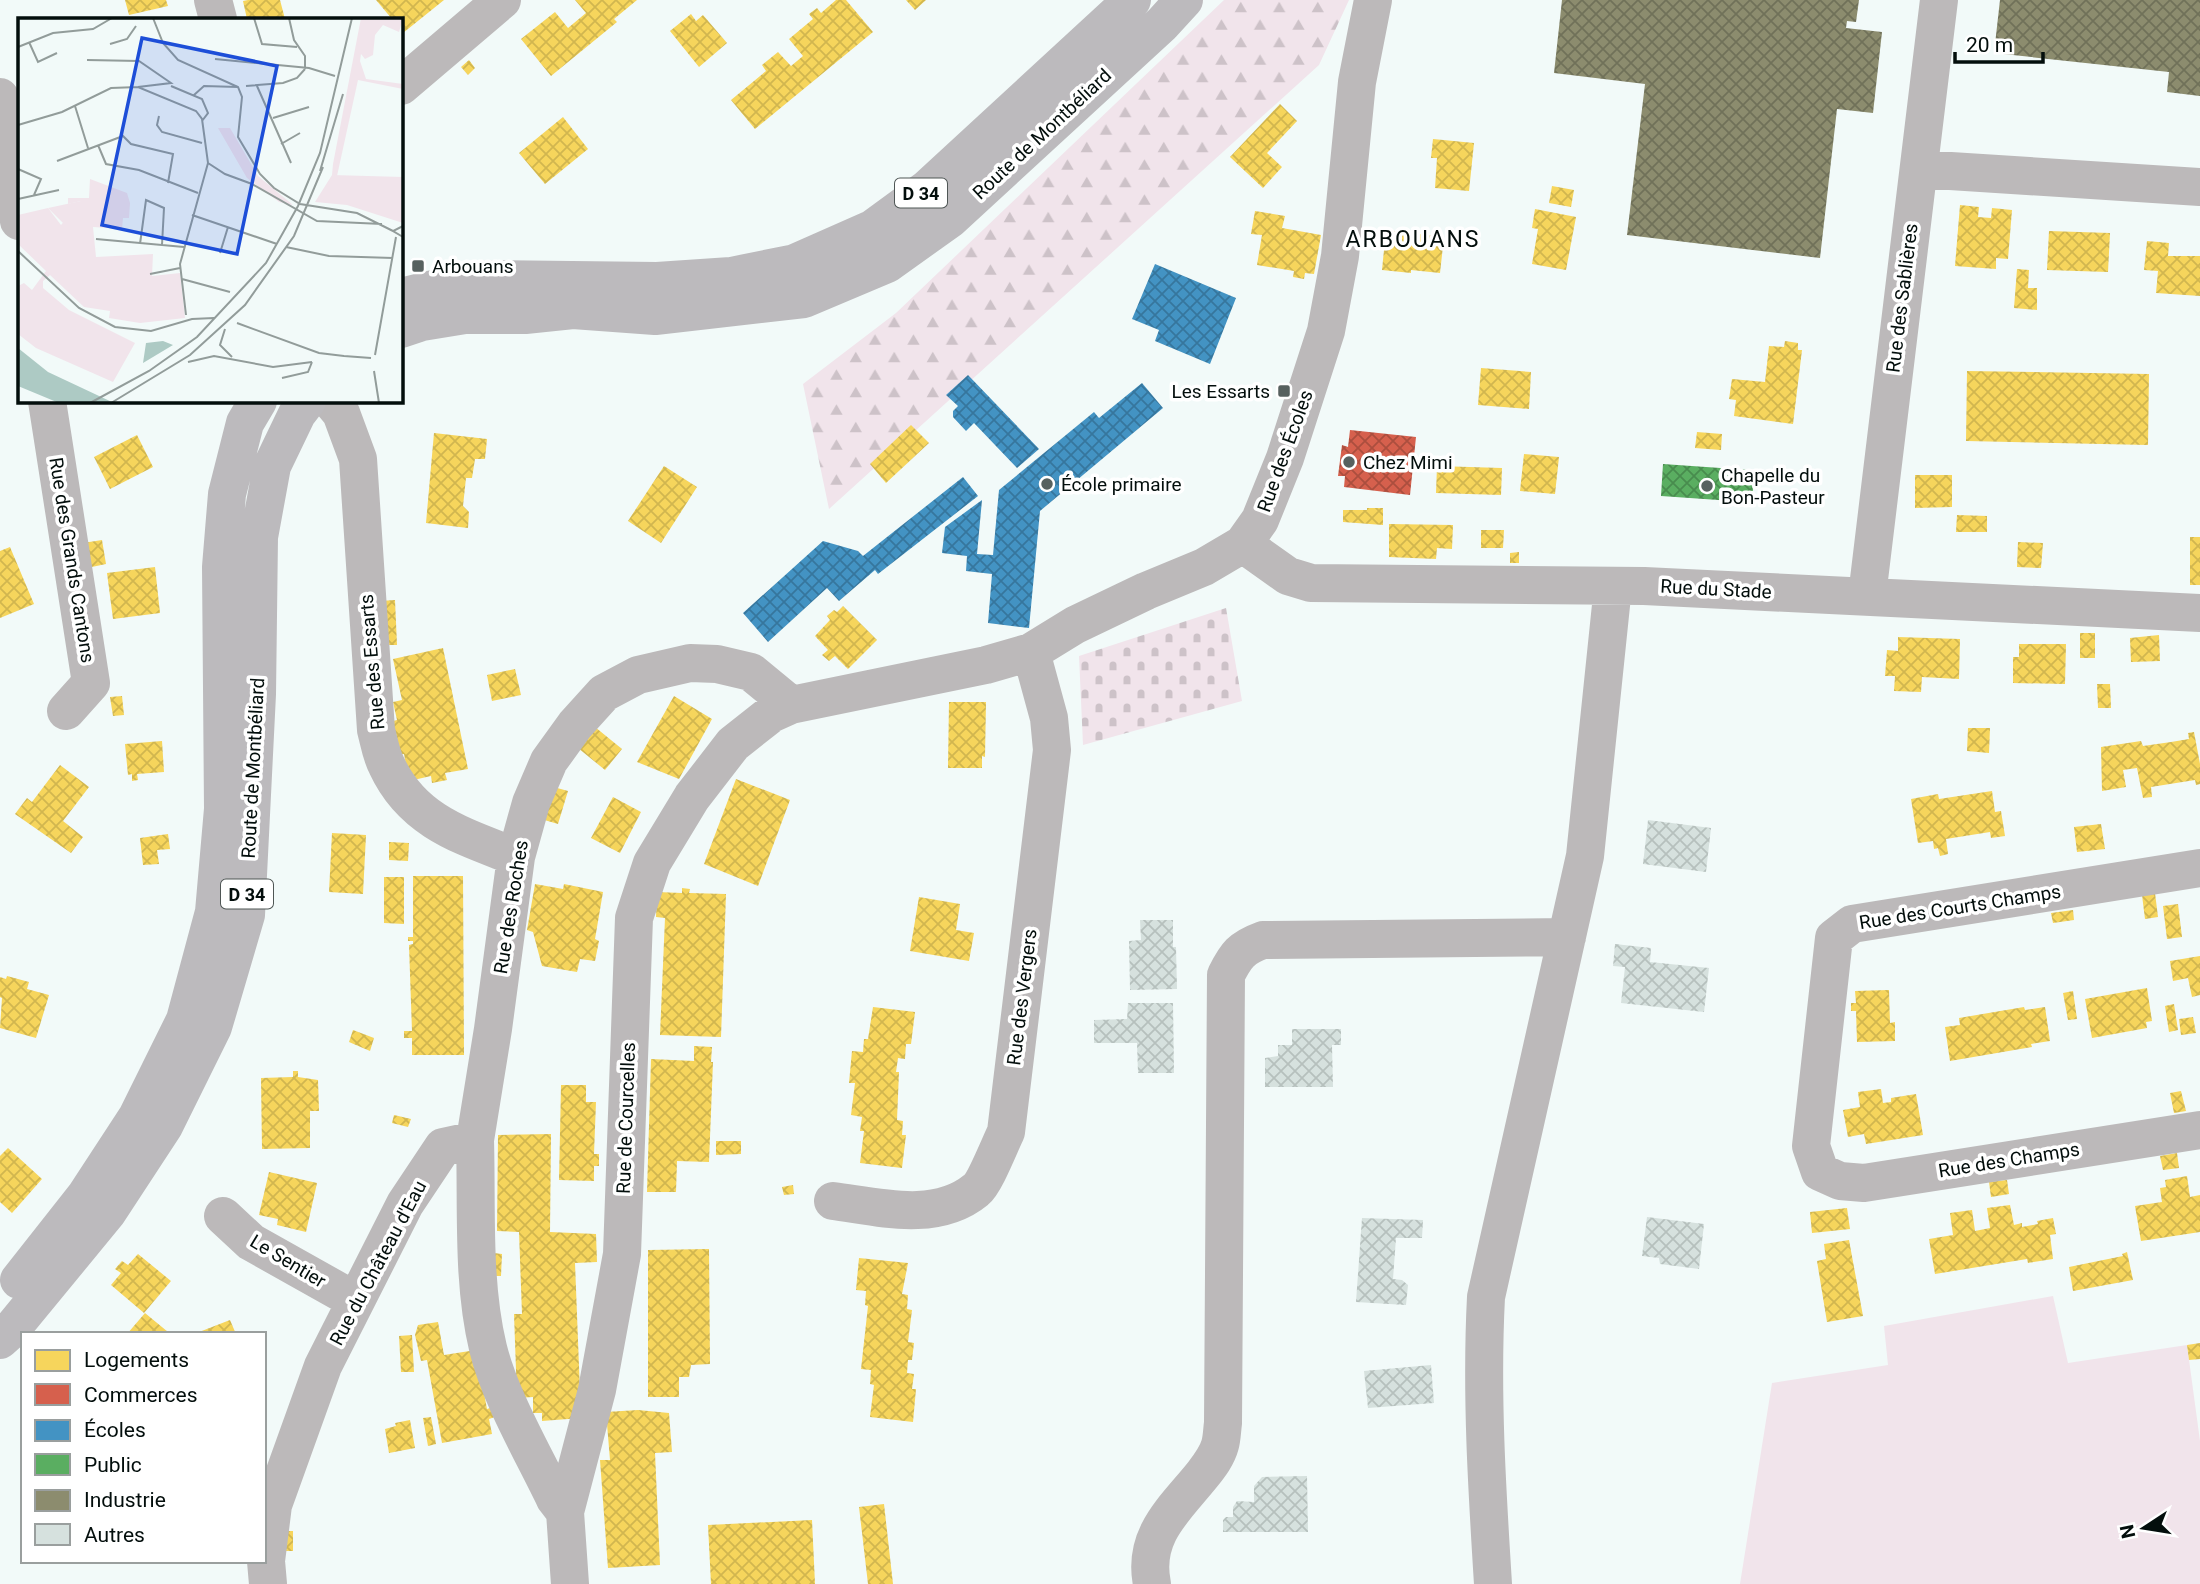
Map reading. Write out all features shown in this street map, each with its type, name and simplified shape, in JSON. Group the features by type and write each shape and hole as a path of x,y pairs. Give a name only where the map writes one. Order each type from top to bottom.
{"main road":[{"name":"Route de Montbéliard","path":"402,296 466,281 657,281 731,276 795,263 872,229 928,188 1132,0"},
{"name":"Route de Montbéliard","path":"402,329 422,322 465,315 524,315 572,310 655,316 804,299 887,264 950,219 1162,24 1184,0"},
{"name":"Route de Montbéliard","path":"3,1325 137,1117 185,1020 215,912 223,795 221,567 228,494 245,423 257,402"},
{"name":"Route de Montbéliard","path":"3,1325 107,1213 164,1126 213,1027 246,915 257,694 259,537 272,466 297,414 306,402"}],"street":[{"path":"213,0 219,18"},
{"path":"402,85 502,0"},
{"name":"Rue des Écoles","path":"791,705 986,665 1031,652 1075,625 1204,567 1243,544 1260,520 1285,458 1326,331 1340,256 1357,82 1373,0"},
{"name":"Rue des Sablières","path":"1867,596 1939,0"},
{"path":"0,97 18,214"},
{"path":"1919,169 2200,187"},
{"name":"Rue des Grands Cantons","path":"47,402 91,682 66,711"},
{"name":"Rue des Essarts","path":"332,402 341,413 358,459 376,730 387,766 412,805 443,828 516,857"},
{"name":"Rue du Stade","path":"1243,544 1289,576 1311,583 1613,586 2200,613"},
{"path":"1493,1584 1483,1346 1486,1297 1585,856 1613,586"},
{"name":"Rue des Vergers","path":"833,1201 909,1211 948,1205 978,1189 1006,1132 1052,750 1049,718 1031,652"},
{"name":"Rue des Roches","path":"475,1140 516,857 531,803 548,761 604,693 624,680 638,675 690,663 717,664 751,672 791,705"},
{"name":"Rue de Courcelles","path":"570,1584 565,1511 597,1390 622,1254 634,918 652,863 692,797 733,744 771,714 791,705"},
{"name":"Rue des Courts Champs","path":"1820,1171 1811,1146 1834,938 1853,924 2200,869"},
{"path":"1152,1584 1149,1554 1153,1541 1160,1528 1212,1463 1220,1446 1223,1423 1226,975 1234,959 1246,946 1263,940 1567,937"},
{"name":"Rue des Champs","path":"1820,1171 1840,1181 1864,1183 2200,1130"},
{"path":"475,1140 479,1298 489,1350 511,1405 555,1499 565,1511"},
{"name":"Rue du Château d'Eau","path":"268,1584 266,1561 273,1505 323,1366 405,1205 443,1147 475,1140"},
{"name":"Le Sentier","path":"223,1216 251,1242 356,1301"}],"green space":[{"path":"1224,0 1349,0 1319,65 829,509 803,384 896,313"},
{"path":"1226,608 1242,701 1083,745 1079,656"},
{"path":"2053,1296 2068,1363 2187,1345 2200,1441 2200,1584 1740,1584 1772,1383 1888,1365 1884,1326"}],"building: Logements":[{"path":"125,0 166,0 168,6 129,15"},
{"path":"280,0 285,18 247,18 243,1"},
{"path":"376,0 444,0 403,33 402,18 391,18"},
{"path":"575,0 637,0 614,19 617,22 551,76 521,39 555,12 568,28 586,13"},
{"path":"836,0 846,0 873,32 755,129 731,100 766,71 762,65 778,52 791,66 803,56 789,39 813,19 809,14 817,8 821,13"},
{"path":"906,0 926,0 915,10"},
{"path":"691,14 696,21 703,15 727,43 699,67 670,31"},
{"path":"469,60 475,68 468,75 461,67"},
{"path":"1280,104 1297,121 1267,153 1282,167 1263,188 1230,157"},
{"path":"563,117 588,149 545,184 519,153"},
{"path":"1433,139 1474,143 1469,191 1435,188 1437,158 1431,158"},
{"path":"1552,186 1574,190 1571,207 1549,203"},
{"path":"1960,205 1979,207 1978,217 1991,218 1992,208 2012,210 2008,259 1996,258 1996,269 1955,266"},
{"path":"1535,209 1576,217 1566,270 1532,264 1538,229 1532,228"},
{"path":"1255,211 1285,216 1282,228 1321,235 1314,274 1305,273 1304,279 1293,277 1294,271 1257,265 1262,235 1251,234"},
{"path":"1386,230 1444,237 1440,273 1382,270"},
{"path":"2049,231 2110,233 2108,272 2047,270"},
{"path":"2147,241 2169,243 2168,256 2200,256 2200,296 2156,293 2158,271 2144,270"},
{"path":"2017,269 2029,270 2028,288 2037,288 2037,310 2014,308"},
{"path":"1785,341 1798,343 1798,350 1802,350 1793,424 1734,416 1736,400 1729,399 1732,379 1765,382 1769,346 1784,347"},
{"path":"1481,368 1531,372 1529,409 1478,405"},
{"path":"1967,371 2149,374 2148,445 1966,441"},
{"path":"911,425 929,443 886,483 870,464"},
{"path":"1697,432 1722,434 1721,450 1695,448"},
{"path":"434,433 487,439 485,459 475,459 472,478 466,478 463,506 469,512 468,528 426,523"},
{"path":"137,435 153,467 110,489 94,457"},
{"path":"1524,454 1559,457 1555,494 1520,491"},
{"path":"664,466 697,487 661,543 628,521"},
{"path":"1437,466 1502,468 1501,495 1436,493"},
{"path":"1915,475 1952,475 1952,507 1915,508"},
{"path":"1383,508 1383,525 1343,522 1343,510"},
{"path":"1957,515 1987,516 1987,532 1956,532"},
{"path":"1389,524 1453,525 1452,549 1437,548 1436,559 1389,557"},
{"path":"1481,530 1504,530 1503,548 1481,548"},
{"path":"2190,537 2200,537 2200,585 2190,585"},
{"path":"102,540 106,564 87,568 83,543"},
{"path":"2018,542 2043,543 2041,568 2017,567"},
{"path":"10,547 34,604 0,618 0,551"},
{"path":"1519,552 1519,563 1510,563 1510,553"},
{"path":"155,567 160,613 113,619 107,573"},
{"path":"395,600 397,645 383,645 380,601"},
{"path":"843,606 877,640 848,669 835,656 829,661 822,655 828,650 815,636 830,620 827,616"},
{"path":"2080,633 2095,633 2095,658 2080,658"},
{"path":"2159,635 2160,661 2131,662 2130,638"},
{"path":"1898,637 1960,639 1959,679 1922,677 1921,692 1894,691 1895,676 1885,676 1887,650 1898,651"},
{"path":"2019,644 2066,644 2065,684 2013,683 2013,657 2019,657"},
{"path":"443,648 468,769 445,773 447,780 432,783 431,776 409,781 404,754 396,755 389,722 397,720 393,702 402,700 393,659"},
{"path":"515,669 521,695 492,701 487,675"},
{"path":"2097,684 2110,684 2111,708 2098,708"},
{"path":"122,696 124,715 113,716 110,697"},
{"path":"674,696 712,719 679,779 637,762"},
{"path":"949,702 986,702 985,757 982,756 982,768 948,768"},
{"path":"595,727 622,749 605,770 578,748"},
{"path":"1968,728 1990,728 1989,753 1967,751"},
{"path":"2194,732 2200,764 2200,784 2196,785 2195,780 2151,787 2152,797 2143,798 2137,768 2123,770 2126,787 2102,791 2101,747 2141,741 2143,746 2171,742 2189,739 2188,733"},
{"path":"162,741 164,772 137,774 138,780 132,781 132,774 128,775 125,744"},
{"path":"60,765 89,787 63,821 83,837 71,853 15,814 27,798 32,802"},
{"path":"736,779 790,800 758,886 704,864"},
{"path":"550,786 568,791 558,824 541,819"},
{"path":"1992,791 1995,812 2001,811 2005,836 1991,838 1990,832 1946,839 1948,854 1940,856 1938,848 1934,849 1933,841 1918,843 1911,799 1938,794 1939,799"},
{"path":"613,797 641,812 620,853 591,838"},
{"path":"2101,824 2105,849 2077,852 2074,827"},
{"path":"332,833 366,835 363,894 329,892"},
{"path":"168,834 170,849 157,850 159,864 143,865 140,838"},
{"path":"389,842 409,843 408,861 389,860"},
{"path":"413,876 463,876 464,1055 412,1055 412,1038 404,1038 404,1031 412,1031 409,945 413,944 413,941 408,941 408,937 413,937"},
{"path":"384,877 404,877 404,924 384,923"},
{"path":"535,884 563,889 564,884 603,892 595,939 599,941 595,961 580,959 577,972 542,966 533,932 527,930"},
{"path":"682,888 690,889 689,893 726,894 721,1037 660,1035 665,918 656,917 657,892 682,893"},
{"path":"2155,893 2158,917 2145,919 2142,895"},
{"path":"919,897 960,904 956,930 974,933 969,961 910,951"},
{"path":"2178,904 2182,937 2167,939 2163,906"},
{"path":"2073,910 2074,920 2053,923 2051,913"},
{"path":"2200,956 2200,995 2192,997 2188,978 2173,981 2170,961"},
{"path":"7,976 29,982 27,989 49,995 36,1038 0,1028 0,977 6,979"},
{"path":"2147,988 2152,1021 2146,1022 2147,1028 2092,1038 2085,999"},
{"path":"1889,990 1890,1023 1895,1022 1895,1041 1857,1042 1856,1011 1851,1011 1851,1003 1856,1003 1855,991"},
{"path":"2073,991 2077,1019 2068,1020 2063,993"},
{"path":"2174,1004 2178,1030 2169,1032 2165,1006"},
{"path":"873,1007 915,1012 911,1044 906,1044 905,1059 898,1058 896,1072 899,1072 897,1120 903,1121 902,1135 906,1135 902,1168 860,1163 864,1131 860,1131 862,1117 851,1115 855,1083 849,1083 852,1051 863,1052"},
{"path":"2024,1007 2025,1010 2045,1007 2050,1041 2031,1044 2032,1047 1950,1061 1945,1027 1960,1025 1959,1018"},
{"path":"2193,1017 2196,1033 2181,1035 2179,1019"},
{"path":"353,1030 374,1038 370,1051 349,1042"},
{"path":"694,1046 712,1047 709,1162 677,1161 676,1192 647,1192 651,1059 694,1061"},
{"path":"293,1071 298,1071 298,1077 318,1080 319,1111 310,1111 310,1148 262,1149 261,1078 293,1077"},
{"path":"561,1085 586,1085 586,1102 596,1102 594,1154 599,1154 599,1166 594,1166 594,1181 559,1180"},
{"path":"1881,1089 1883,1103 1891,1102 1891,1098 1916,1094 1923,1135 1866,1144 1864,1134 1848,1137 1843,1110 1860,1107 1858,1092"},
{"path":"2181,1091 2186,1111 2174,1113 2170,1093"},
{"path":"394,1115 411,1119 408,1127 392,1123"},
{"path":"551,1134 550,1232 596,1234 597,1262 575,1263 581,1418 542,1421 542,1413 533,1413 533,1397 517,1398 514,1314 522,1314 519,1232 497,1231 498,1135"},
{"path":"716,1141 741,1141 741,1154 716,1155"},
{"path":"8,1148 42,1179 12,1213 0,1202 0,1156"},
{"path":"2177,1153 2179,1168 2163,1170 2160,1156"},
{"path":"269,1172 317,1183 306,1232 277,1225 278,1219 259,1215"},
{"path":"2187,1176 2190,1197 2200,1195 2200,1232 2141,1241 2135,1206 2162,1202 2160,1188 2166,1187 2165,1180"},
{"path":"2007,1180 2009,1194 1991,1197 1989,1182"},
{"path":"793,1185 794,1194 784,1195 782,1187"},
{"path":"2010,1205 2014,1225 2022,1223 2022,1227 2053,1218 2056,1234 2050,1235 2053,1259 2028,1263 2027,1259 1935,1274 1929,1239 1953,1235 1950,1213 1972,1210 1975,1231 1990,1228 1987,1208"},
{"path":"1847,1208 1850,1229 1812,1233 1810,1212"},
{"path":"1849,1240 1863,1316 1827,1322 1817,1261 1826,1259 1824,1244"},
{"path":"709,1249 710,1364 691,1365 689,1377 679,1377 679,1397 648,1397 648,1250"},
{"path":"2127,1252 2133,1280 2073,1291 2069,1267 2123,1256 2122,1254"},
{"path":"494,1253 502,1254 501,1276 494,1276"},
{"path":"138,1254 171,1281 144,1313 111,1285 121,1273 115,1269 122,1261 128,1265"},
{"path":"859,1258 908,1263 902,1294 908,1295 907,1309 912,1310 908,1342 914,1343 907,1373 914,1374 912,1389 916,1389 913,1422 870,1417 874,1385 870,1384 871,1370 861,1369 868,1306 865,1305 866,1291 856,1290"},
{"path":"145,1313 168,1332 129,1332"},
{"path":"230,1320 235,1332 199,1332"},
{"path":"438,1322 444,1355 476,1350 487,1409 493,1407 495,1417 489,1419 492,1434 442,1443 427,1360 421,1361 415,1335 418,1325"},
{"path":"412,1335 414,1372 401,1372 399,1336"},
{"path":"2200,1343 2200,1359 2189,1360 2187,1345"},
{"path":"638,1410 669,1413 672,1452 655,1453 660,1565 608,1568 600,1460 610,1460 606,1412"},
{"path":"431,1417 436,1444 428,1446 423,1418"},
{"path":"410,1420 415,1448 389,1453 385,1429 396,1426 395,1423"},
{"path":"884,1504 893,1584 868,1584 859,1507"},
{"path":"812,1520 815,1584 711,1584 708,1525"},
{"path":"283,1531 293,1531 293,1551 283,1551"}],"building: Commerces":[{"path":"1350,430 1416,437 1410,495 1344,487 1345,476 1338,476 1342,445 1348,447"}],"building: Écoles":[{"path":"1155,264 1236,298 1210,364 1155,341 1159,330 1132,319"},
{"path":"968,375 1039,449 1017,468 974,423 966,431 953,417 953,411 958,406 946,395"},
{"path":"1142,383 1163,408 1040,511 1029,628 988,623 992,574 966,571 967,556 942,553 945,527 982,500 977,554 993,555 999,490 1094,412 1099,418"},
{"path":"963,477 978,496 878,574 875,570 839,601 827,588 768,642 743,613 823,541 858,551 863,556"}],"building: Public":[{"name":"Chapelle du Bon-Pasteur","path":"1663,464 1749,470 1748,478 1753,479 1753,494 1747,493 1747,502 1661,496"}],"building: Industrie":[{"path":"1562,0 1859,0 1856,22 1847,21 1846,28 1882,32 1873,113 1837,109 1820,258 1627,235 1645,84 1554,73"},
{"path":"2000,0 2200,0 2200,96 2167,92 2169,72 1994,53"}],"building: Autres":[{"path":"1648,820 1711,828 1706,872 1643,864"},
{"path":"1140,920 1173,920 1177,989 1130,990 1129,941 1141,940"},
{"path":"1615,944 1651,948 1650,962 1709,968 1704,1012 1621,1003 1625,967 1613,966"},
{"path":"1128,1003 1173,1003 1174,1073 1138,1073 1137,1043 1094,1043 1094,1020 1127,1019"},
{"path":"1292,1029 1341,1029 1341,1045 1332,1045 1333,1087 1265,1087 1265,1058 1278,1056 1278,1045 1292,1045"},
{"path":"1647,1217 1704,1224 1699,1269 1660,1264 1659,1258 1642,1256"},
{"path":"1362,1218 1423,1220 1422,1238 1396,1238 1393,1279 1402,1280 1408,1285 1406,1305 1356,1302"},
{"path":"1431,1365 1434,1403 1368,1408 1364,1371"},
{"path":"1307,1476 1308,1532 1223,1532 1223,1520 1233,1517 1233,1507 1237,1501 1254,1502 1254,1486 1262,1477"}],"place":[{"name":"Arbouans","path":"418,266"},
{"name":"Les Essarts","path":"1284,391"},
{"name":"Chez Mimi","path":"1349,462"},
{"name":"École primaire","path":"1047,484"},
{"name":"Chapelle du Bon-Pasteur","path":"1707,486"}],"district":[{"name":"ARBOUANS","path":"1413,239"}]}
